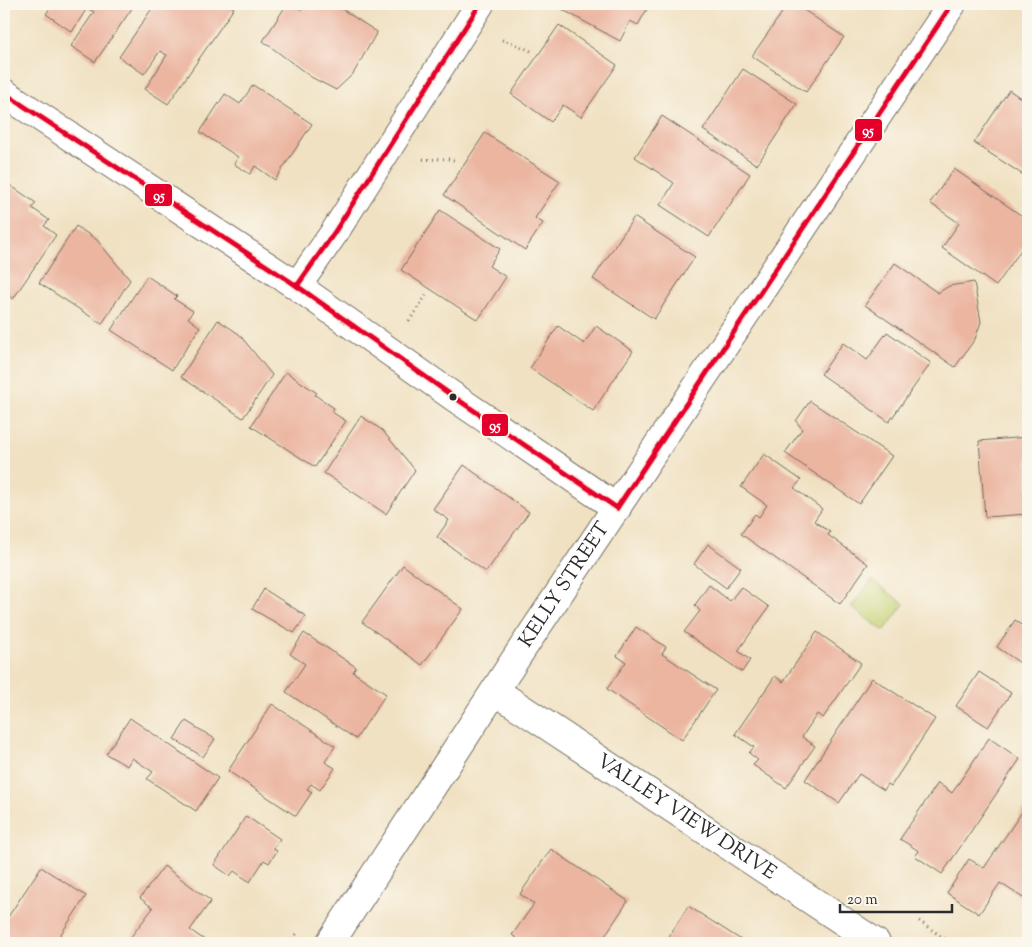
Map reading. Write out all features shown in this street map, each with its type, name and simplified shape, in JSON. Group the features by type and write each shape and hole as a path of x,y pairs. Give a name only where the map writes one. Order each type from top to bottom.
{"street":[{"path":"297,286 334,233 480,4"},
{"name":"KELLY STREET","path":"330,943 495,691 952,4"},
{"path":"4,93 297,286 454,397 617,508"},
{"name":"VALLEY VIEW DRIVE","path":"495,691 876,943"}],"path":[{"path":"502,40 533,52"},
{"path":"423,159 448,158 456,161"},
{"path":"410,320 427,294"},
{"path":"919,921 951,943"}],"green space":[{"path":"872,580 904,604 884,631 851,607"}],"building":[{"path":"53,4 135,4 95,62 71,46 94,12 87,8 72,32 46,14"},
{"path":"155,4 227,4 234,8 168,104 145,89 167,55 160,51 144,74 119,57"},
{"path":"287,4 302,10 307,4 334,4 377,32 353,74 336,90 311,77 263,41"},
{"path":"566,4 650,4 638,25 630,21 620,41 563,10"},
{"path":"788,4 795,4 844,37 806,92 752,56"},
{"path":"559,25 617,65 581,117 563,105 551,122 511,94"},
{"path":"743,69 797,104 757,165 703,130"},
{"path":"253,85 312,124 275,180 255,166 250,174 234,164 238,157 200,132 225,94 240,104"},
{"path":"1009,90 1028,103 1028,172 1025,176 974,143"},
{"path":"662,116 750,174 709,237 660,205 674,183 635,157"},
{"path":"485,133 560,181 535,218 543,223 525,250 444,195"},
{"path":"954,169 1028,220 1028,240 996,286 942,248 959,223 930,203"},
{"path":"4,181 36,203 32,208 49,220 44,226 56,235 13,299 4,292"},
{"path":"440,210 500,249 489,266 506,277 478,320 401,270"},
{"path":"634,217 695,257 654,319 593,279"},
{"path":"76,226 97,240 130,280 102,324 39,283"},
{"path":"895,263 938,293 949,286 974,282 981,322 975,339 955,367 865,305"},
{"path":"147,276 177,296 174,299 193,311 188,318 200,327 172,370 111,330"},
{"path":"218,320 239,334 272,375 243,418 181,377"},
{"path":"558,326 584,344 596,326 633,351 593,411 530,368"},
{"path":"887,332 931,363 889,422 821,374 843,343 867,360"},
{"path":"286,372 317,393 315,395 334,408 332,412 346,421 315,467 251,426"},
{"path":"810,401 892,456 859,504 785,453 802,429 796,421"},
{"path":"361,416 382,430 415,470 386,514 324,473"},
{"path":"1028,437 1028,514 985,517 979,441"},
{"path":"764,454 801,480 794,488 822,509 814,521 830,532 828,535 868,564 840,604 741,534 755,514 759,517 767,505 741,487"},
{"path":"464,465 529,512 486,572 437,537 449,520 433,509"},
{"path":"708,544 741,568 726,588 694,564"},
{"path":"403,565 463,609 422,665 362,622"},
{"path":"709,585 730,601 741,587 769,607 738,651 750,660 742,672 684,632 700,611 695,605"},
{"path":"264,589 306,616 294,633 252,609"},
{"path":"1015,620 1028,629 1028,658 1023,665 997,647"},
{"path":"636,627 666,647 662,654 716,690 682,740 607,689 626,662 617,656"},
{"path":"817,632 861,663 823,718 817,714 802,737 815,746 786,788 753,765 758,760 749,753 754,747 735,734 775,676 783,682"},
{"path":"304,633 356,667 353,672 386,694 356,739 286,692 305,664 290,654"},
{"path":"979,672 1011,693 988,727 956,706"},
{"path":"872,678 935,719 891,786 888,784 884,790 859,774 839,803 805,780"},
{"path":"272,704 335,746 325,762 335,768 320,790 311,784 307,789 312,792 296,816 228,771"},
{"path":"130,718 218,778 196,811 147,779 153,772 132,758 127,766 106,754"},
{"path":"186,721 215,739 203,757 174,739"},
{"path":"989,738 1020,759 942,874 915,856 919,851 900,839 938,783 952,793"},
{"path":"1028,803 1028,890 1023,898 1000,883 979,914 947,893 969,859 984,868"},
{"path":"246,816 280,839 273,848 277,851 269,863 264,860 250,882 234,871 230,876 214,865"},
{"path":"551,849 628,901 600,943 524,943 512,935 534,904 520,894"},
{"path":"164,866 211,901 190,930 209,943 138,943 130,938 153,908 140,898"},
{"path":"41,867 86,896 55,943 4,943 4,923"},
{"path":"688,906 746,943 665,943"}],"transit line":[{"name":"95","path":"297,286 334,233 480,4"},
{"name":"95","path":"617,508 952,4"},
{"name":"95","path":"4,93 297,286 454,397 617,508"}]}
